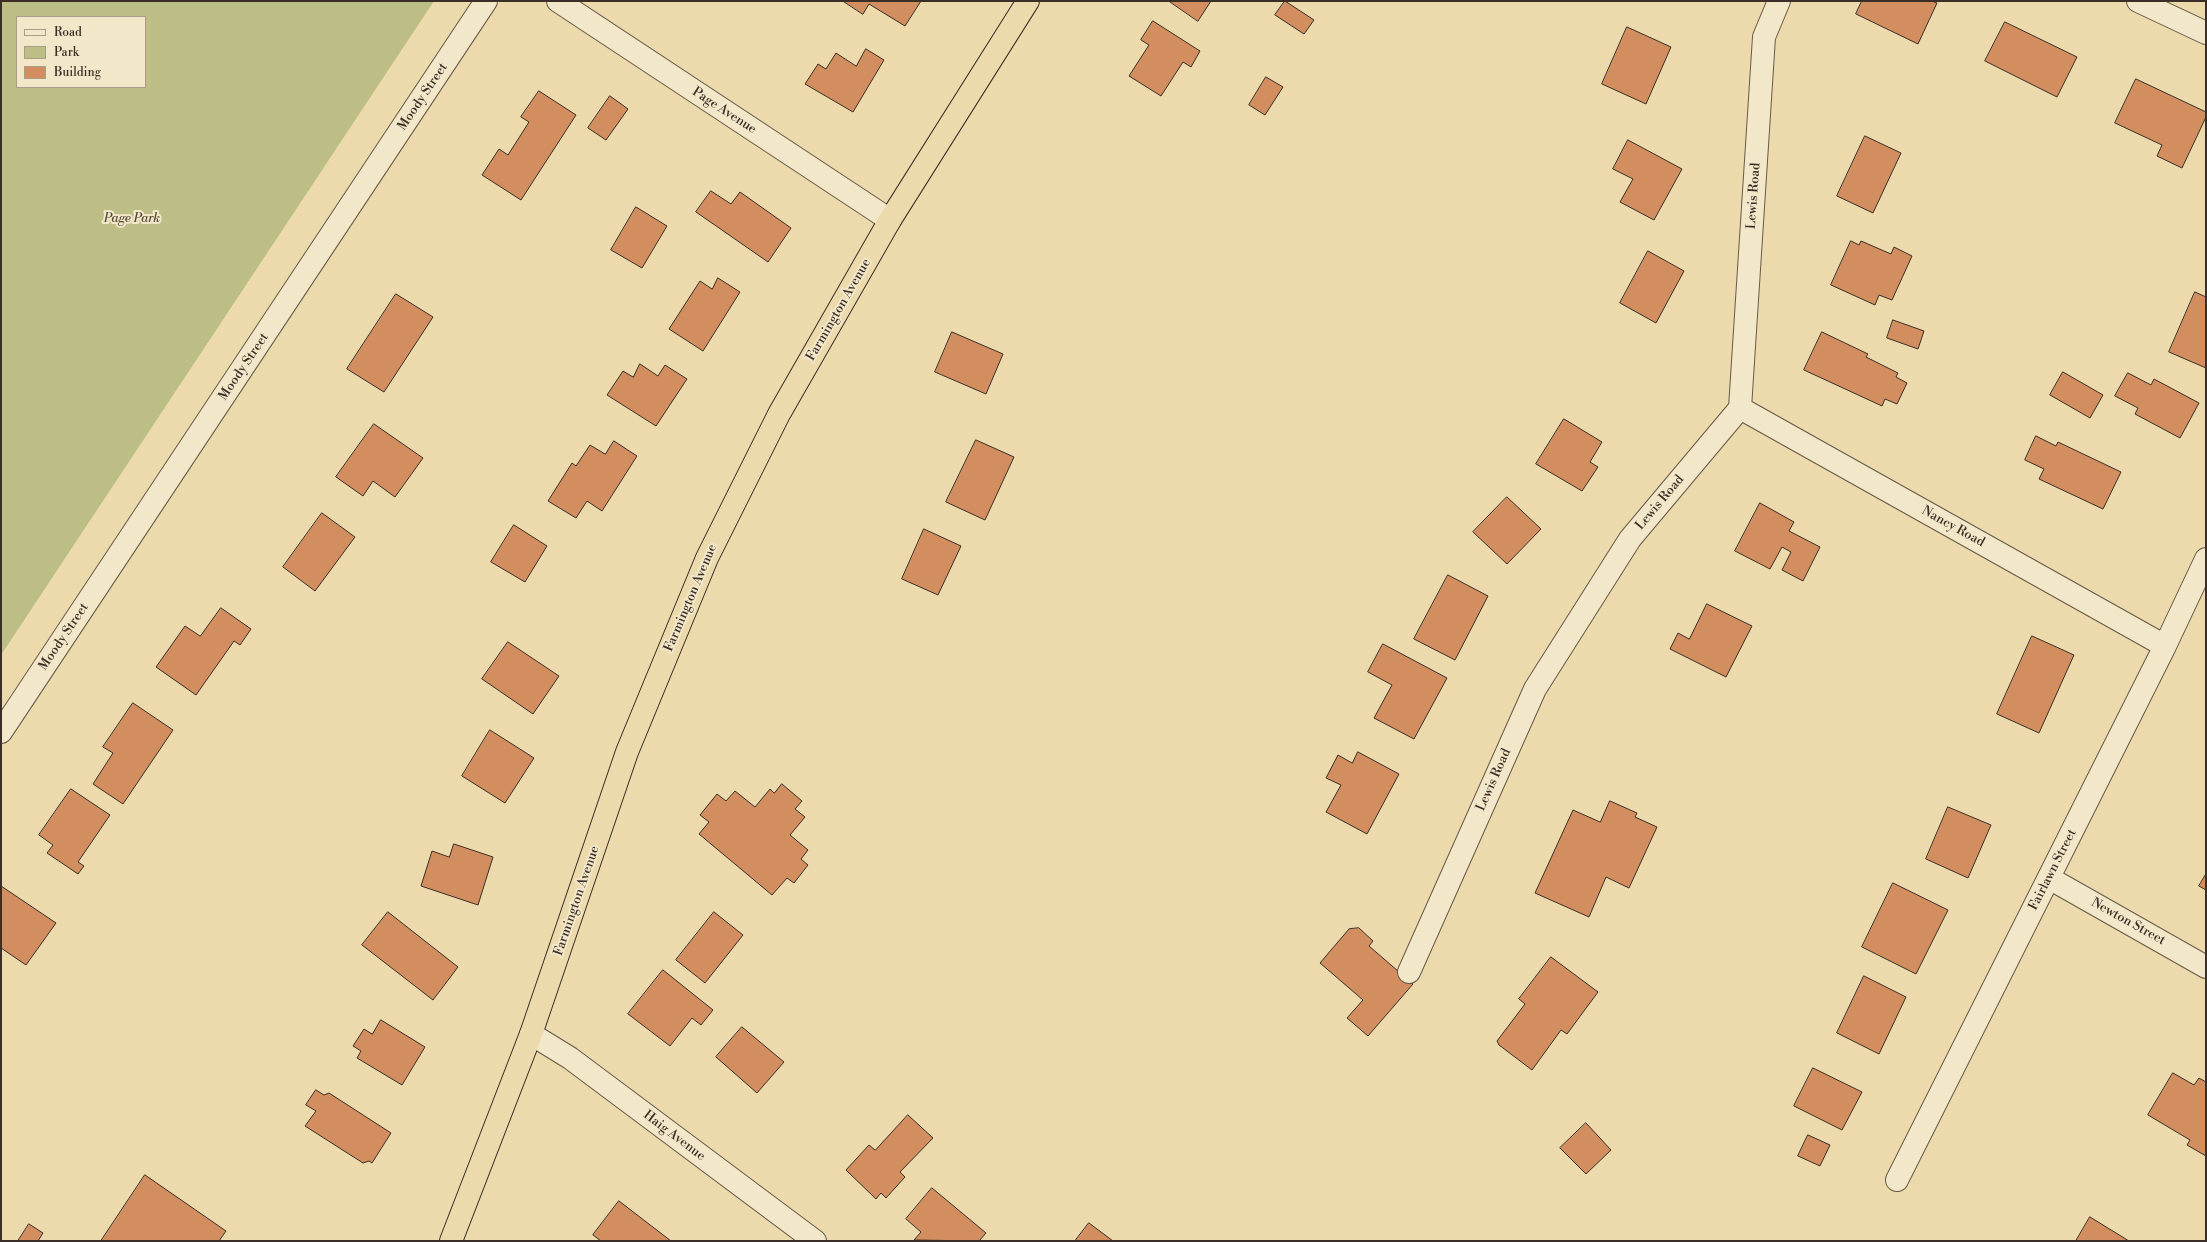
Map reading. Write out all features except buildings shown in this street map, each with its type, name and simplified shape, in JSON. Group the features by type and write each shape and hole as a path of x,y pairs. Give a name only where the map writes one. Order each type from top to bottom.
{"highway":[{"name":"Farmington Avenue","path":"451,1241 531,1034 627,752 707,558 779,414 890,220 1028,1"}],"street":[{"name":"Moody Street","path":"1,732 486,1"},
{"name":"Page Avenue","path":"558,1 890,220"},
{"name":"Lewis Road","path":"1409,972 1535,689 1630,539 1740,408 1764,37 1779,1"},
{"path":"2138,1 2206,33"},
{"name":"Nancy Road","path":"1740,408 2165,646"},
{"name":"Fairlawn Street","path":"1897,1180 2165,646 2206,559"},
{"name":"Newton Street","path":"2049,878 2206,967"},
{"name":"Haig Avenue","path":"531,1034 570,1058 815,1241"}],"green space":[{"name":"Page Park","path":"1,1 434,1 1,655"}]}
